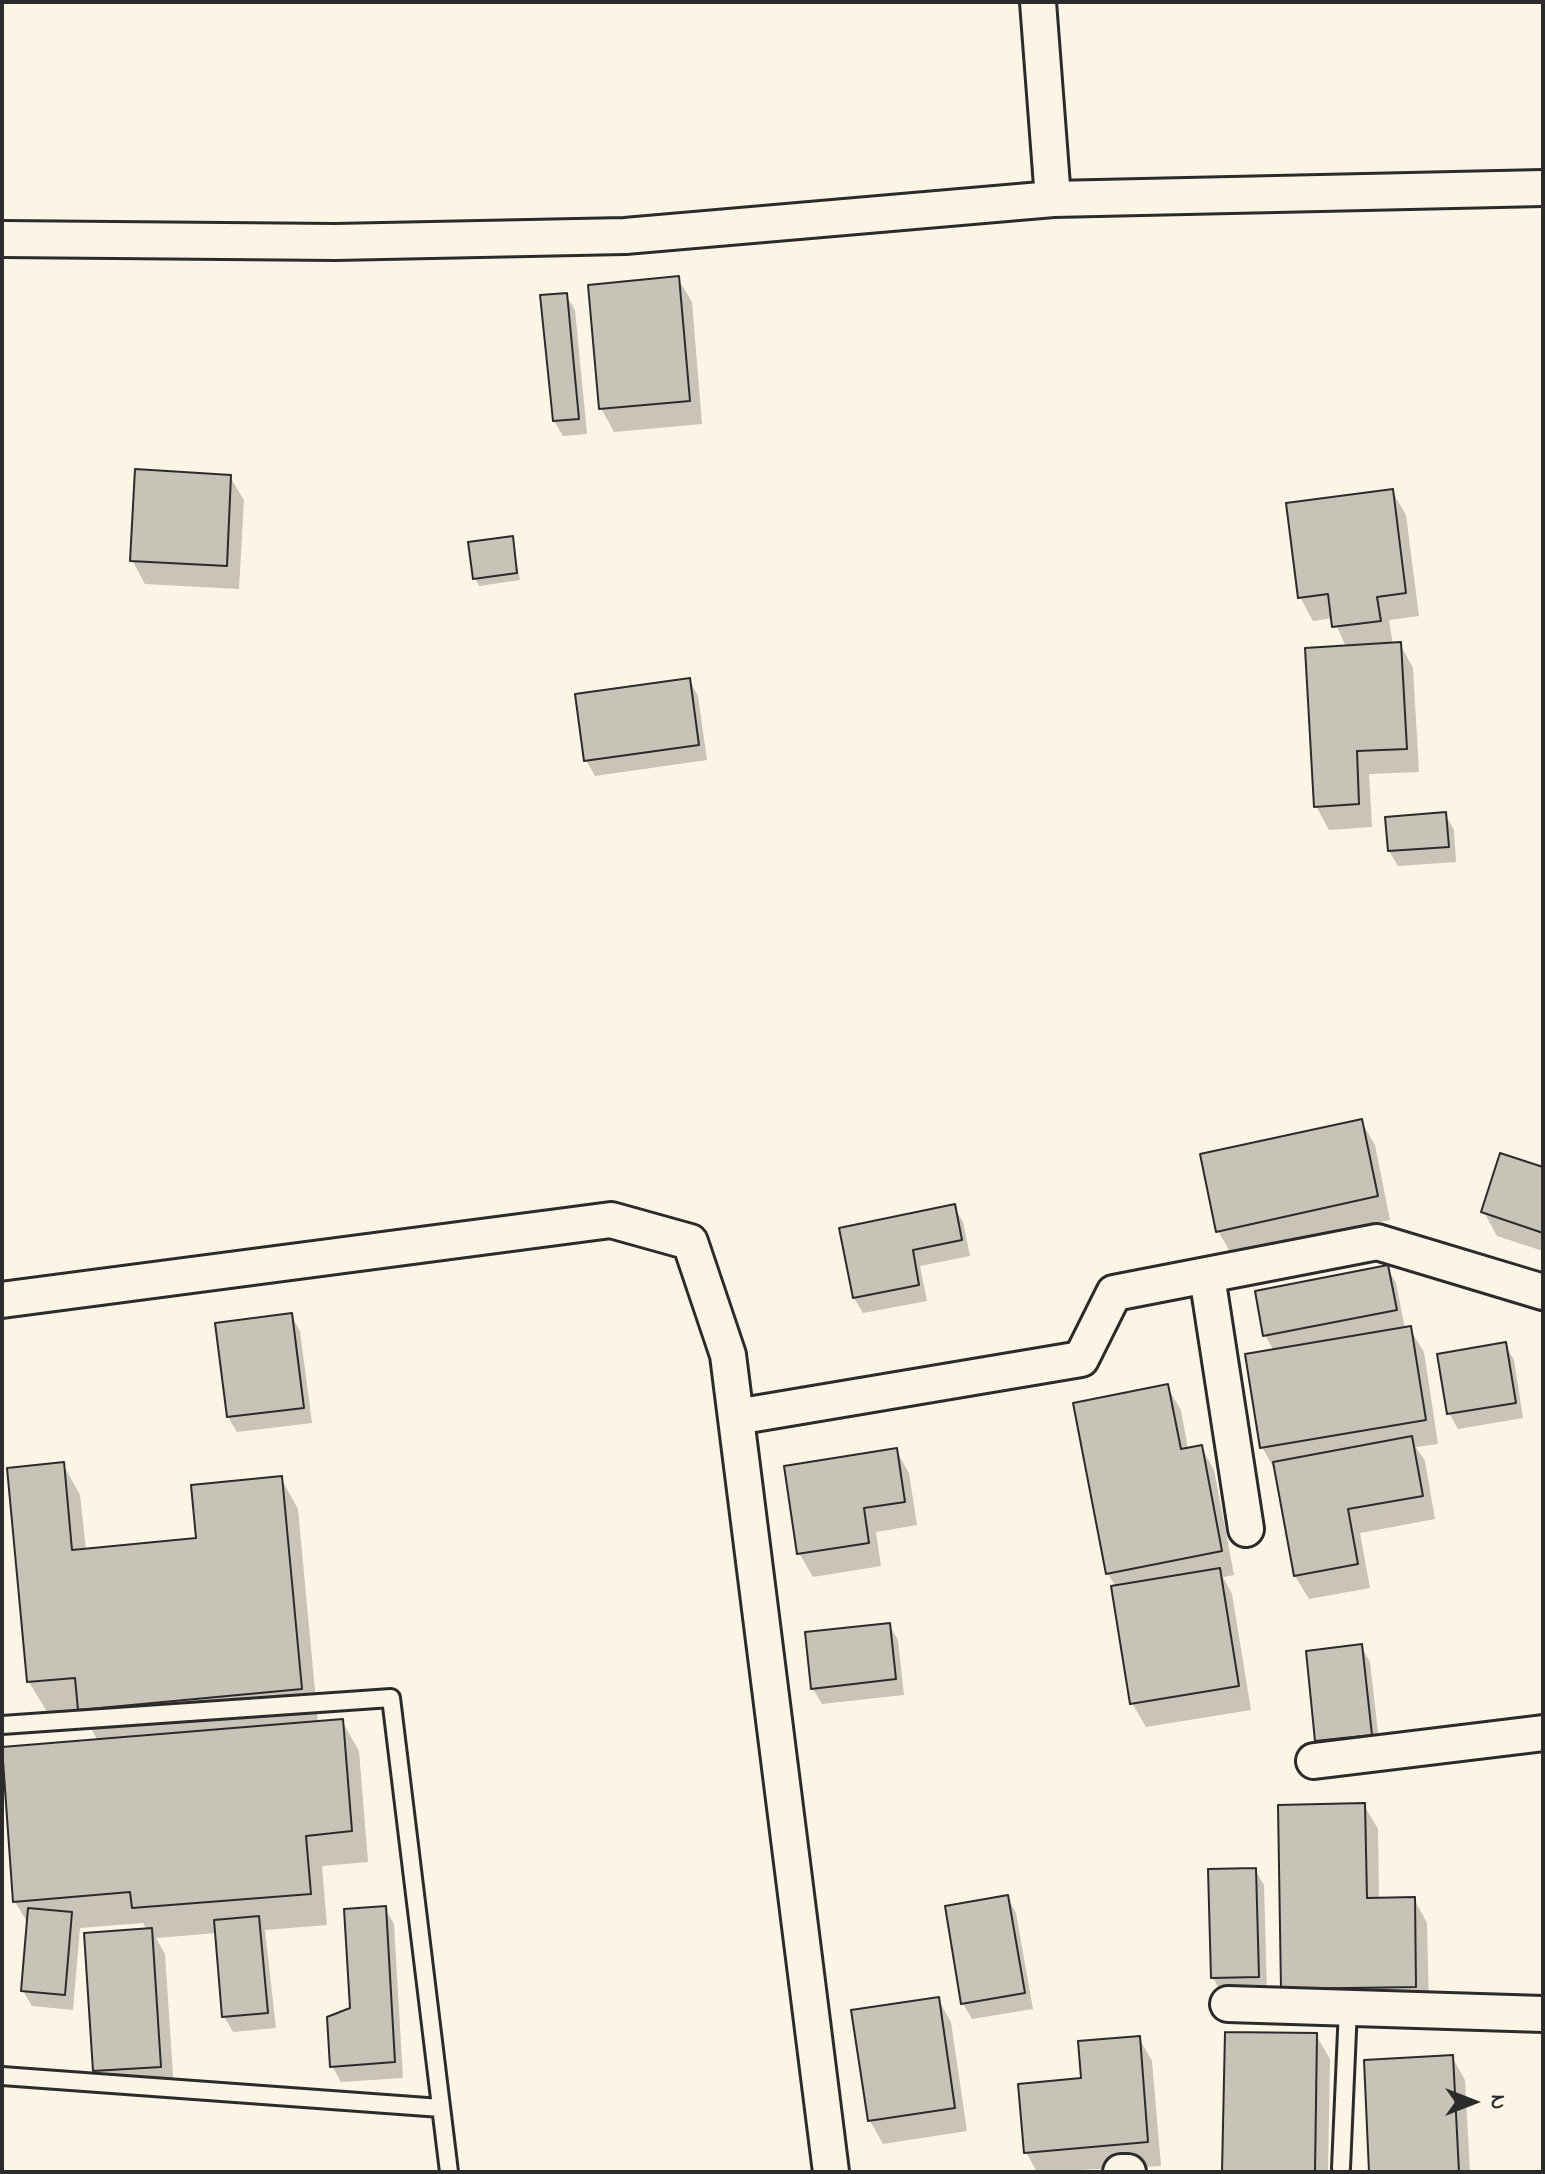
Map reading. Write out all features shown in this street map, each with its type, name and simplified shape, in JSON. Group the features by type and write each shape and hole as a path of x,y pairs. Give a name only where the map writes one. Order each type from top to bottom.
{"street":[{"path":"1038,2 1053,199"},
{"path":"2,239 335,242 625,236 1053,199 1543,188"},
{"path":"2,1300 611,1220 690,1242 728,1355 831,2172"},
{"path":"736,1417 1081,1359 1114,1293 1377,1242 1543,1292"},
{"path":"1207,1276 1246,1529"},
{"path":"1314,1761 1543,1733"},
{"path":"1228,2004 1543,2014"},
{"path":"1121,2172 1128,2172"}],"lane":[{"path":"2,1725 391,1698 449,2172"},
{"path":"1341,2168 1348,2008"},
{"path":"2,2076 441,2108"}],"building":[{"path":"679,276 690,401 599,409 588,285"},
{"path":"567,293 579,419 553,421 540,295"},
{"path":"135,469 231,475 227,566 130,561"},
{"path":"1393,489 1406,593 1377,597 1381,621 1332,627 1328,594 1298,598 1286,503"},
{"path":"513,536 517,573 473,579 468,542"},
{"path":"1401,642 1407,749 1357,751 1359,804 1314,807 1305,648"},
{"path":"690,678 699,745 584,761 575,694"},
{"path":"1446,812 1449,847 1388,851 1385,817"},
{"path":"1362,1119 1378,1196 1216,1232 1200,1154"},
{"path":"1500,1153 1543,1167 1543,1233 1481,1212"},
{"path":"955,1204 962,1240 913,1250 919,1285 853,1298 839,1228"},
{"path":"1388,1265 1397,1310 1263,1336 1255,1291"},
{"path":"292,1313 304,1408 227,1417 215,1323"},
{"path":"1411,1326 1426,1420 1260,1448 1245,1354"},
{"path":"1506,1342 1516,1403 1447,1414 1437,1354"},
{"path":"1168,1384 1181,1449 1202,1445 1222,1551 1106,1574 1073,1403"},
{"path":"1412,1436 1423,1496 1348,1509 1358,1564 1294,1576 1273,1462"},
{"path":"897,1448 905,1502 864,1508 869,1543 797,1554 784,1466"},
{"path":"64,1462 72,1550 196,1538 191,1485 282,1476 302,1689 78,1710 75,1678 27,1682 7,1468"},
{"path":"1220,1568 1239,1686 1130,1704 1111,1586"},
{"path":"890,1623 896,1679 811,1689 805,1632"},
{"path":"1362,1644 1372,1735 1315,1741 1306,1651"},
{"path":"343,1719 352,1831 306,1836 311,1894 132,1908 130,1892 13,1902 2,1747"},
{"path":"1365,1803 1367,1898 1415,1897 1416,1987 1281,1989 1278,1805"},
{"path":"1256,1868 1259,1977 1211,1978 1208,1869"},
{"path":"1008,1895 1025,1993 961,2004 945,1906"},
{"path":"386,1906 395,2062 330,2067 327,2017 350,2008 344,1909"},
{"path":"28,1908 72,1912 65,1995 21,1991"},
{"path":"259,1916 268,2013 222,2017 214,1920"},
{"path":"152,1928 161,2067 93,2071 84,1933"},
{"path":"939,1997 955,2108 868,2121 851,2010"},
{"path":"1225,2032 1317,2033 1315,2172 1222,2172"},
{"path":"1140,2036 1148,2142 1024,2153 1018,2084 1081,2078 1078,2041"},
{"path":"1453,2055 1459,2172 1369,2172 1364,2060"}]}
